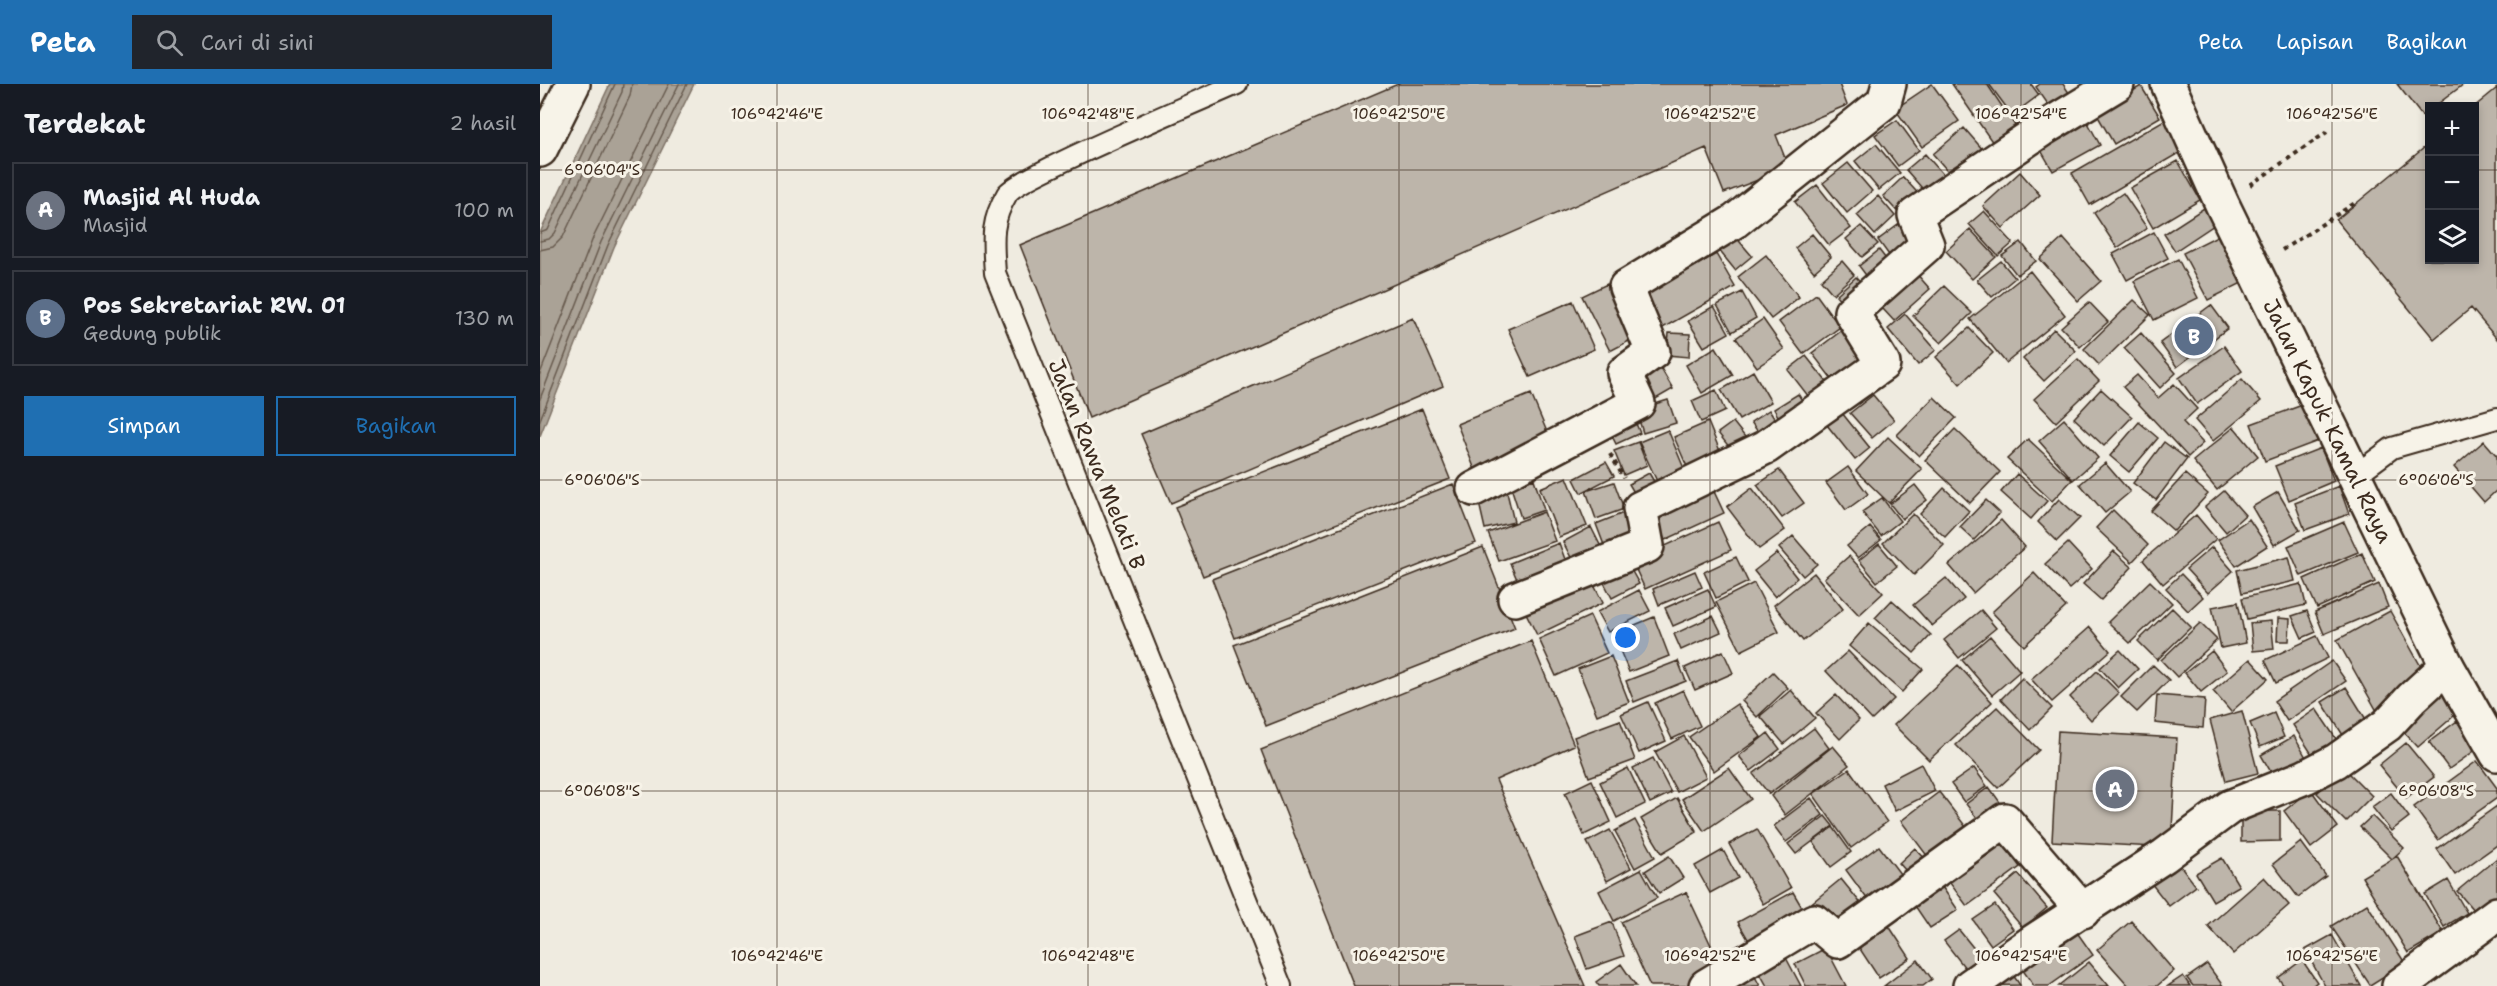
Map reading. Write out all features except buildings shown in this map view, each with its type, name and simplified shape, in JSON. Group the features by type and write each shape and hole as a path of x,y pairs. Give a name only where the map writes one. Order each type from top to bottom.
{"street":[{"path":"540,150 573,84"},
{"path":"1474,489 1638,403 1624,374 1653,352 1626,287 1735,221 1884,102 1889,84"},
{"path":"1515,599 1647,546 1640,508 1766,447 1883,364 1851,312 1927,246 1915,215 2041,130 2117,84"},
{"name":"Jalan Kapuk Kamal Raya","path":"2168,84 2222,204 2447,666 2497,754"},
{"path":"1970,986 2164,856 2230,807 2304,777 2336,761 2387,725 2447,666"},
{"path":"1706,986 1814,921 1838,941 2005,820 2083,911"},
{"path":"2399,986 2497,914"}],"lane":[{"name":"Jalan Rawa Melati B","path":"1237,84 1052,167 1008,191 992,228 995,273 1281,986"},
{"path":"2354,476 2392,448 2497,418"}],"path":[{"path":"2222,204 2327,132"},
{"path":"2254,268 2355,203"},
{"path":"1594,426 1640,508"}],"water":[{"path":"610,84 694,84 614,247 540,436 540,233"}],"place":[{"name":"Pos Sekretariat RW. 01","path":"2194,336"},
{"name":"Masjid Al Huda","path":"2115,789"}]}
